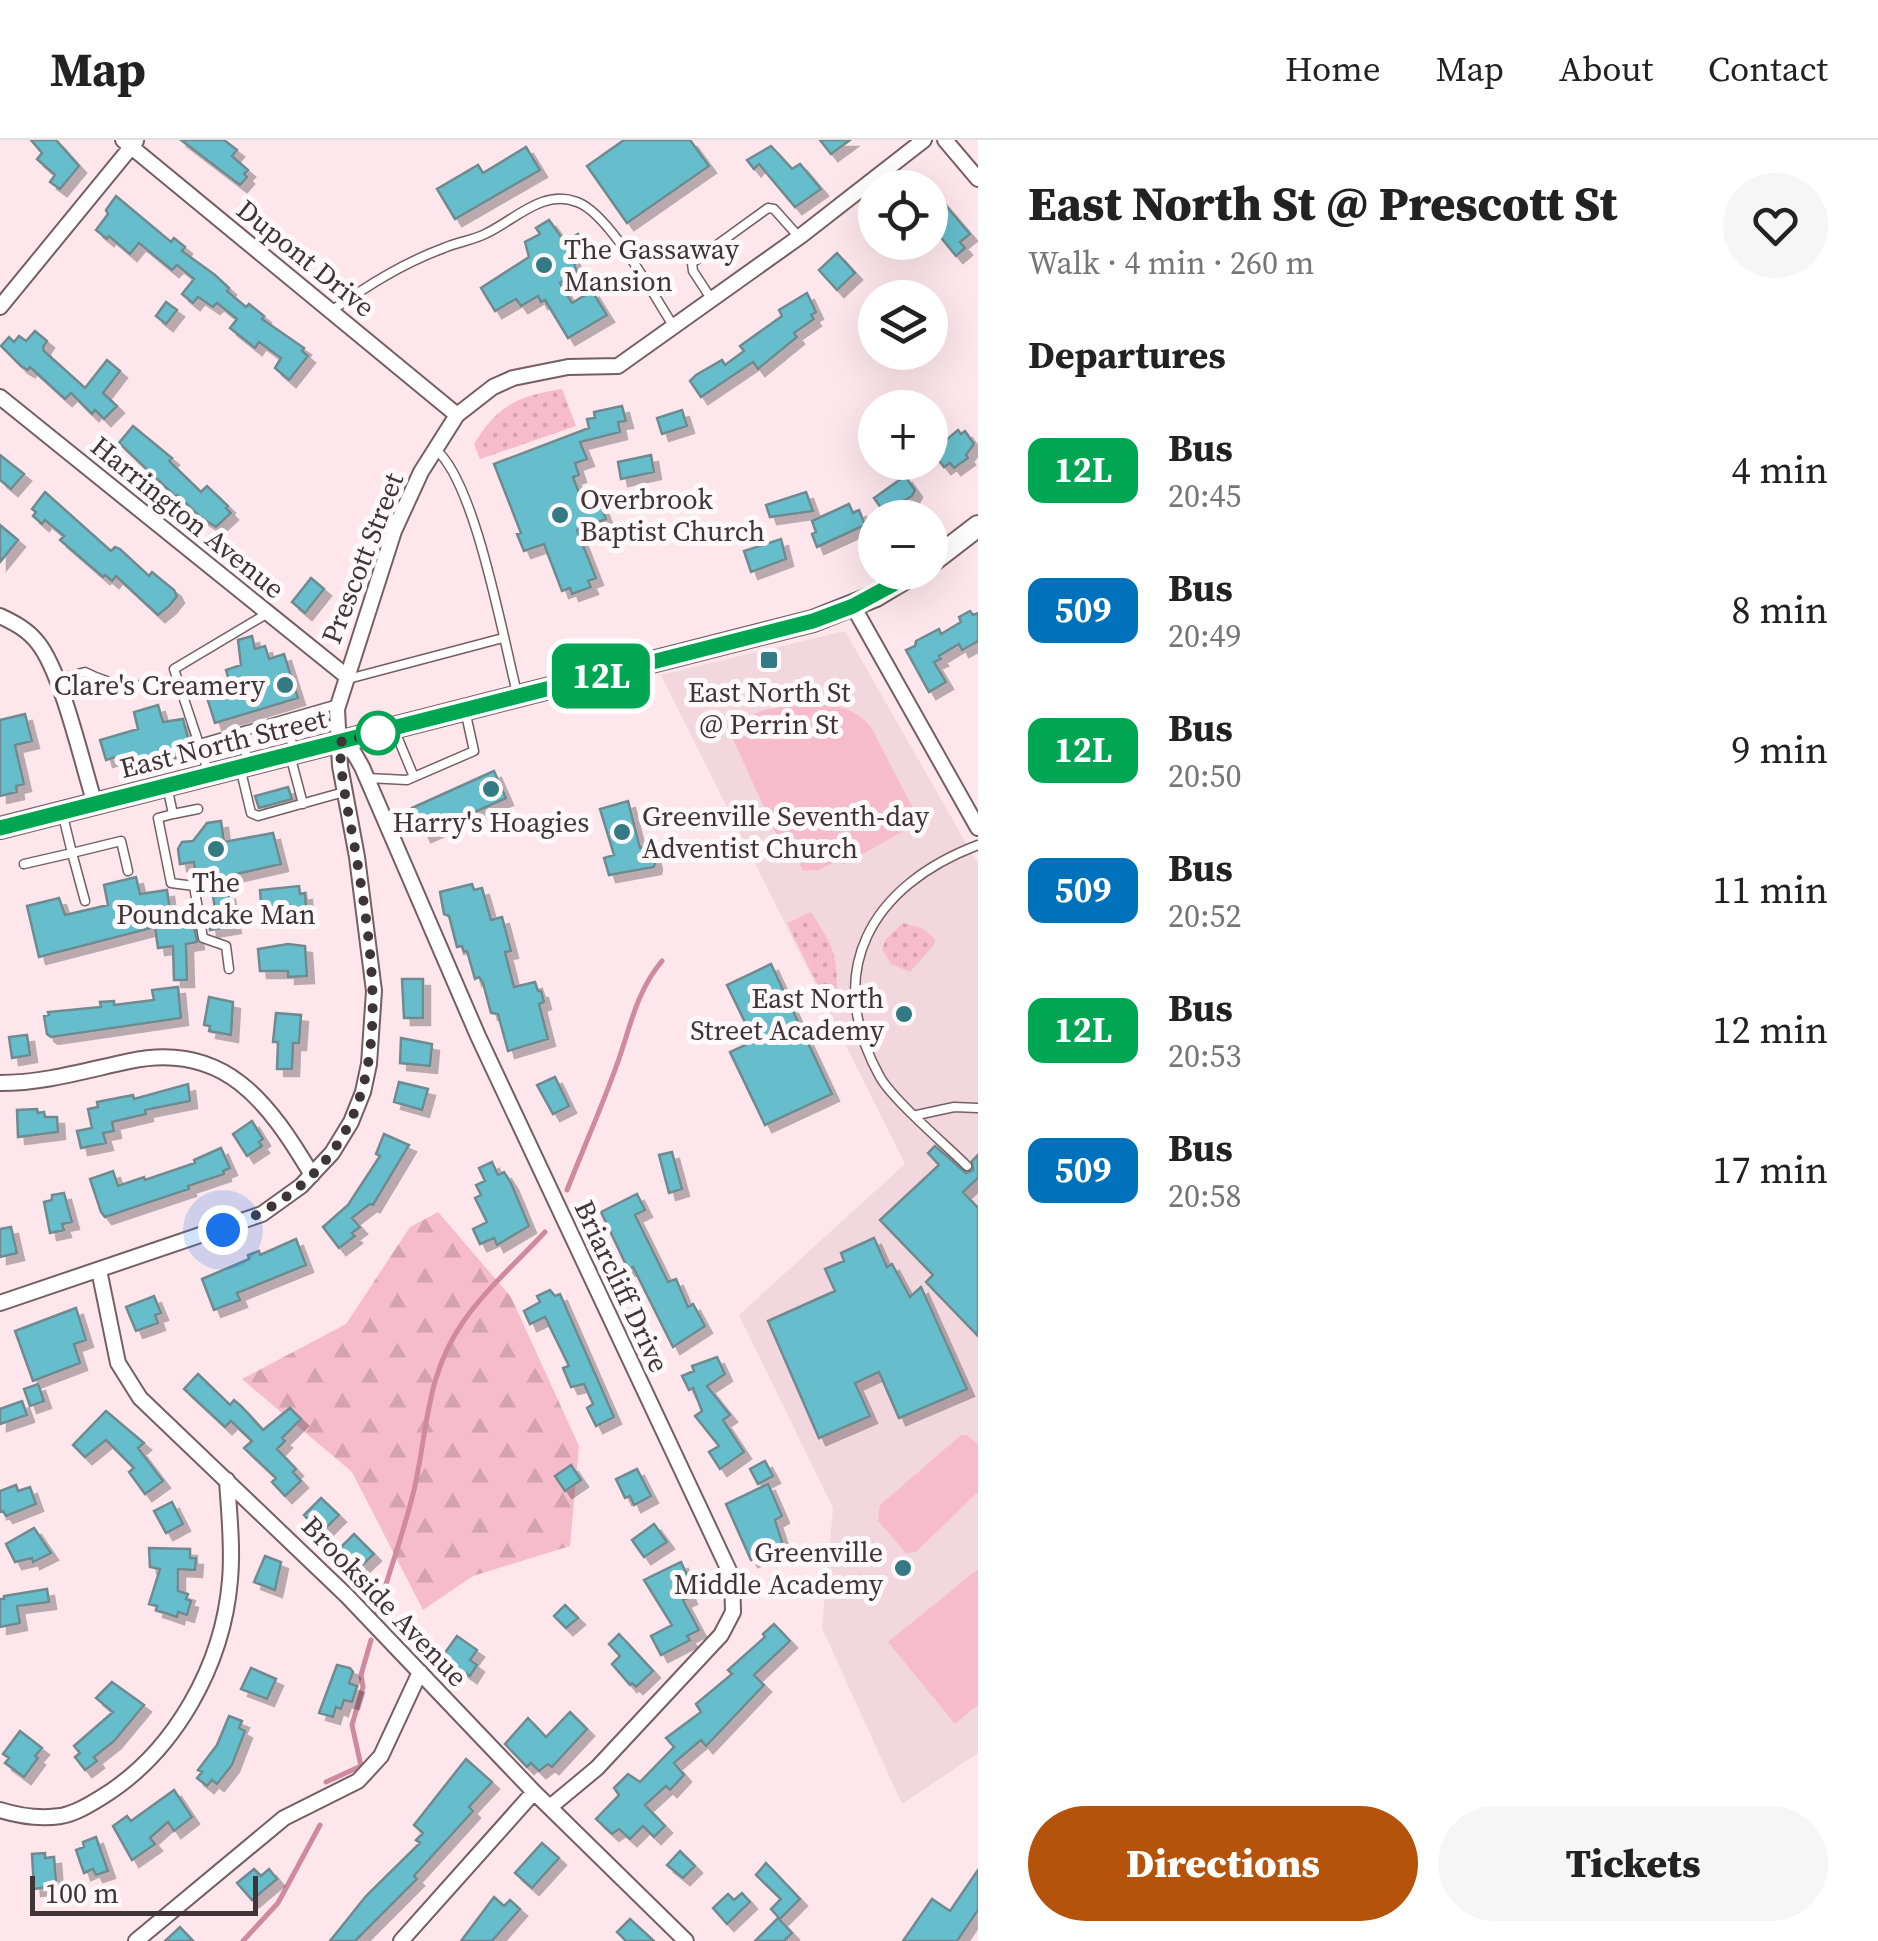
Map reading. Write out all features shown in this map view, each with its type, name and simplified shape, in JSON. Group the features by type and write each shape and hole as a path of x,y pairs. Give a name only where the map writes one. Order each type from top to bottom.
{"main road":[{"path":"948,549 978,526"},
{"name":"East North Street","path":"0,828 757,636 853,606 883,590"}],"street":[{"name":"Prescott Street","path":"0,1302 262,1214 281,1203 312,1174 332,1153 351,1122 363,1092 372,1037 374,990 340,766 338,704 394,531 435,449 458,414 493,386 513,378 568,367 618,366 799,237 924,140"},
{"path":"945,140 978,179"},
{"path":"0,307 130,142"},
{"name":"Dupont Drive","path":"130,142 458,414"},
{"name":"Harrington Avenue","path":"0,396 344,678"},
{"path":"853,606 978,828"},
{"path":"0,616 36,640 51,664 95,804"},
{"name":"Briarcliff Drive","path":"340,742 354,752 367,778 478,1036 732,1578 733,1612 695,1667 597,1768 550,1807"},
{"path":"0,1083 50,1079 154,1058 211,1067 232,1074 268,1107 312,1174"},
{"name":"Brookside Avenue","path":"99,1270 111,1337 125,1379 140,1398 286,1535 534,1792 686,1941"},
{"path":"0,1810 44,1817 64,1816 85,1807 116,1789 149,1760 181,1720 211,1662 230,1582 227,1480"},
{"path":"136,1941 284,1818 358,1782 380,1756 420,1672"},
{"path":"401,1941 534,1792"}],"lane":[{"path":"331,311 386,274 486,234 540,202 560,197 579,202 600,215 674,327"},
{"path":"712,300 692,263 768,208 774,209 799,237"},
{"path":"435,449 446,458 467,496 518,697"},
{"path":"209,775 174,670 268,613"},
{"path":"344,678 504,638"},
{"path":"56,680 85,672 124,685 152,686 178,680"},
{"path":"199,744 338,704"},
{"path":"367,778 407,780 474,751 465,710"},
{"path":"284,720 303,804"},
{"path":"394,729 414,776"},
{"path":"241,732 251,812 258,816 344,792"},
{"path":"168,786 173,814"},
{"path":"198,809 158,818 171,883 194,886 203,938 226,946 229,969"},
{"path":"62,812 85,901"},
{"path":"24,864 121,841 128,871"},
{"path":"967,1166 882,1080 860,1030 855,996 867,930 884,904 911,881 958,852 978,845"},
{"path":"916,1115 954,1107 978,1108"}],"shaded area":[{"name":"East North Street Academy","path":"845,631 978,864 978,1753 902,1804 822,1628 833,1508 739,1315 905,1164 661,675"}],"green space":[{"path":"562,389 576,426 480,459 474,444 501,411 521,399"},
{"path":"794,705 836,706 863,719 871,727 920,822 843,865 839,860 819,870 803,871 792,849 783,849 727,726 764,710"},
{"path":"811,912 828,941 836,966 837,990 824,998 787,923"},
{"path":"903,923 922,928 935,939 910,972 891,964 882,949 886,939"},
{"path":"438,1212 511,1297 579,1446 570,1546 473,1576 423,1610 352,1472 242,1379 346,1324 410,1227"},
{"path":"961,1435 978,1444 978,1492 916,1552 906,1553 878,1521 880,1505"},
{"path":"978,1569 978,1705 955,1724 888,1642"}],"building":[{"path":"31,140 56,140 79,166 60,189 50,182 55,175 37,159 42,153"},
{"path":"181,140 224,140 237,150 232,156 248,170 244,174 247,177 240,185"},
{"path":"624,140 690,140 709,166 627,223 587,166"},
{"path":"820,140 850,140 831,154"},
{"path":"771,146 792,169 800,164 821,189 795,207 759,164 754,169 747,160"},
{"path":"526,147 540,170 455,219 437,189 478,165 483,173"},
{"path":"116,196 171,242 174,238 185,247 182,251 215,275 246,307 249,304 264,316 262,319 304,348 302,351 308,356 289,380 275,368 281,358 259,342 255,348 230,328 237,319 217,303 213,307 198,297 193,303 182,294 194,279 177,265 172,270 139,243 130,254 96,230"},
{"path":"948,208 970,234 960,242 965,248 956,256 948,246"},
{"name":"The Gassaway Mansion","path":"549,220 565,242 578,234 586,247 572,255 577,273 560,283 572,303 592,291 607,315 568,338 545,300 541,302 538,296 521,306 516,299 495,311 481,288 529,257 525,242 540,234 536,228"},
{"path":"837,253 855,273 837,290 819,270"},
{"path":"807,293 816,312 811,315 814,319 794,333 797,337 758,369 753,362 701,397 690,381 696,375 722,360 725,365 744,351 740,346 782,316 779,310"},
{"path":"166,302 177,310 166,324 156,316"},
{"path":"35,331 47,341 44,351 85,388 107,360 120,371 103,393 117,406 104,419 95,410 92,414 71,393 65,399 1,346 9,337 14,342 19,336 26,341"},
{"name":"Overbrook Baptist Church","path":"622,406 626,421 618,422 620,432 580,442 587,459 575,463 579,475 573,477 586,511 601,506 606,519 577,530 596,578 588,581 591,587 572,594 570,588 562,591 544,544 524,551 517,534 521,533 494,464 589,428 587,419 595,418 594,412"},
{"path":"682,410 687,426 662,434 657,418"},
{"path":"133,426 172,458 169,461 201,492 207,486 231,513 216,527 176,497 119,443"},
{"path":"958,430 961,434 965,431 974,444 966,455 968,458 954,468 948,464 948,438"},
{"path":"0,455 24,474 11,489 0,480"},
{"path":"651,455 654,472 621,479 618,462"},
{"path":"899,480 908,480 915,490 905,500 874,498"},
{"path":"45,492 111,551 115,547 120,549 149,576 152,572 174,590 177,596 169,606 158,615 116,576 112,581 103,577 60,540 64,536 45,520 42,524 33,516 36,512 32,509"},
{"path":"806,492 813,511 770,517 766,505"},
{"path":"849,504 853,513 858,510 858,528 817,547 812,521"},
{"path":"0,525 18,540 0,562"},
{"path":"781,539 786,559 751,572 744,551"},
{"path":"311,578 324,589 305,613 292,602"},
{"path":"970,611 973,615 978,613 978,641 962,650 959,644 939,656 941,659 934,662 946,682 929,692 906,650 939,629 941,634 961,622 959,617"},
{"path":"252,636 255,649 265,646 269,659 284,654 298,698 215,723 204,688 229,680 226,670 241,665 238,640"},
{"path":"158,705 163,722 183,719 190,746 183,748 185,756 123,769 119,756 106,760 100,740 138,729 134,712"},
{"path":"25,714 32,741 15,745 24,784 16,786 17,792 0,796 0,720"},
{"path":"494,771 506,798 424,835 412,808"},
{"path":"288,787 292,799 259,808 255,796"},
{"name":"Greenville Seventh-day Adventist Church","path":"628,801 640,848 651,845 654,867 609,875 604,858 614,855 600,809"},
{"path":"221,821 224,842 273,833 281,864 210,880 209,869 195,871 194,862 180,864 178,849 182,842 193,841 207,823"},
{"path":"136,877 140,894 167,890 172,925 193,922 197,942 186,944 187,980 174,980 173,946 158,948 155,927 39,957 27,906 59,898 65,915 108,905 104,885"},
{"path":"472,884 474,890 482,888 491,920 502,917 511,951 505,952 514,987 535,982 541,991 544,1002 539,1004 548,1039 508,1051 498,1014 491,1013 483,983 479,977 475,979 467,951 457,947 440,892"},
{"path":"299,886 300,894 305,893 306,910 262,915 260,890"},
{"path":"228,893 234,926 210,930 208,911 215,910 213,895"},
{"path":"288,944 305,946 307,976 288,977 288,971 260,971 258,949"},
{"path":"771,964 832,1094 765,1125 730,1052 754,1041 727,985"},
{"path":"402,979 423,979 423,1018 404,1018"},
{"path":"178,987 181,1018 51,1037 47,1034 44,1016 48,1012 101,1007 100,1002 114,1001 114,1005 154,1000 152,990"},
{"path":"209,997 233,1002 231,1035 209,1031 210,1026 204,1025"},
{"path":"276,1013 301,1015 299,1043 293,1043 292,1069 277,1069 278,1042 273,1042"},
{"path":"27,1035 30,1055 12,1058 9,1037"},
{"path":"401,1038 432,1044 430,1066 400,1063"},
{"path":"555,1077 569,1106 553,1114 537,1085"},
{"path":"399,1082 428,1089 422,1110 394,1102"},
{"path":"188,1084 190,1101 145,1110 146,1114 112,1122 114,1131 103,1133 106,1143 81,1148 77,1131 92,1128 88,1109 98,1107 97,1102 133,1095 134,1099"},
{"path":"37,1109 45,1117 57,1117 58,1132 18,1137 17,1110"},
{"path":"252,1121 263,1139 259,1142 262,1146 247,1156 233,1134"},
{"path":"384,1134 409,1145 373,1205 352,1218 360,1227 352,1233 355,1236 339,1248 323,1227 348,1205 380,1156 376,1154"},
{"path":"935,1146 966,1173 973,1170 972,1161 978,1155 978,1178 963,1192 978,1208 978,1336 926,1282 933,1275 880,1220 939,1165 928,1153"},
{"path":"221,1148 230,1168 224,1174 105,1217 101,1212 90,1179 113,1171 118,1186 144,1177 145,1180 195,1163 194,1160"},
{"path":"672,1152 682,1189 669,1193 659,1155"},
{"path":"492,1162 498,1175 504,1172 511,1183 529,1226 497,1245 494,1238 480,1244 473,1229 487,1222 475,1198 481,1195 476,1185 485,1181 479,1168"},
{"path":"64,1193 72,1222 62,1224 64,1230 50,1233 44,1202 52,1200 52,1195"},
{"path":"637,1194 645,1210 635,1215 668,1282 676,1279 688,1307 693,1304 705,1326 673,1347 601,1212"},
{"path":"11,1227 17,1253 0,1257 0,1229"},
{"path":"874,1238 887,1267 892,1264 910,1297 921,1287 967,1389 899,1418 879,1372 855,1383 870,1416 819,1438 768,1321 835,1291 825,1269 844,1261 841,1253"},
{"path":"296,1239 306,1265 237,1293 240,1300 214,1310 202,1279 249,1259 248,1255 259,1251 260,1255"},
{"path":"550,1290 555,1296 560,1294 614,1417 596,1426 587,1408 593,1404 584,1384 571,1387 563,1368 569,1366 545,1317 530,1324 524,1311 540,1302 537,1296"},
{"path":"154,1296 161,1313 155,1315 158,1323 136,1331 126,1307"},
{"path":"76,1308 86,1340 74,1344 80,1363 33,1381 15,1331"},
{"path":"717,1357 725,1374 707,1386 730,1415 723,1420 744,1452 720,1469 709,1452 719,1446 695,1416 702,1411 693,1388 689,1390 682,1376 694,1371 692,1366"},
{"path":"198,1374 230,1405 234,1400 241,1406 263,1430 290,1408 301,1419 277,1449 296,1469 293,1472 301,1481 285,1496 272,1482 276,1478 244,1448 252,1441 231,1421 225,1427 184,1389"},
{"path":"38,1384 44,1401 30,1406 24,1389"},
{"path":"22,1401 27,1415 0,1424 0,1409"},
{"path":"106,1411 144,1443 138,1448 163,1481 145,1494 129,1472 134,1468 106,1440 85,1457 73,1445"},
{"path":"765,1461 773,1476 758,1484 750,1469"},
{"path":"571,1465 581,1480 565,1491 555,1476"},
{"path":"637,1469 651,1496 634,1505 630,1496 625,1498 616,1479"},
{"path":"768,1484 782,1516 775,1520 783,1545 751,1560 726,1504"},
{"path":"16,1485 18,1491 30,1487 36,1504 6,1516 0,1512 0,1491"},
{"path":"321,1498 339,1515 321,1533 304,1515"},
{"path":"172,1502 183,1524 166,1533 154,1511"},
{"path":"654,1524 667,1542 644,1557 632,1540"},
{"path":"34,1528 51,1553 33,1562 32,1558 15,1562 6,1544"},
{"path":"354,1534 374,1554 358,1569 338,1550"},
{"path":"149,1548 190,1549 190,1558 196,1558 195,1570 178,1569 178,1591 188,1594 186,1599 191,1601 187,1615 178,1612 177,1617 149,1604 160,1569 150,1567"},
{"path":"265,1556 281,1562 275,1590 254,1582"},
{"path":"681,1562 693,1587 687,1590 690,1597 683,1600 699,1630 687,1636 690,1640 661,1655 651,1636 672,1625 644,1580"},
{"path":"47,1589 49,1602 17,1606 20,1623 0,1627 0,1599"},
{"path":"565,1605 578,1618 566,1628 554,1616"},
{"path":"774,1624 790,1641 754,1675 764,1685 706,1746 701,1740 674,1763 684,1775 670,1790 666,1786 645,1805 665,1826 654,1837 643,1826 630,1839 619,1829 612,1834 596,1819 619,1795 614,1788 628,1774 640,1782 674,1747 666,1738 701,1712 696,1704 732,1674 728,1670"},
{"path":"619,1634 653,1671 636,1687 612,1664 620,1656 609,1644"},
{"path":"457,1636 477,1650 470,1660 477,1665 470,1676 442,1657"},
{"path":"337,1665 350,1668 353,1672 349,1683 357,1686 352,1702 344,1700 333,1717 319,1713"},
{"path":"251,1668 276,1679 267,1699 241,1689"},
{"path":"112,1682 144,1705 85,1770 75,1757 80,1753 74,1746 113,1712 96,1698"},
{"path":"570,1712 587,1729 552,1767 548,1764 539,1771 531,1763 527,1767 505,1744 528,1718 546,1737"},
{"path":"229,1716 242,1721 239,1728 245,1731 232,1765 217,1784 212,1780 207,1786 197,1778 202,1772 198,1770 217,1745"},
{"path":"20,1731 42,1748 24,1777 5,1763 9,1758 3,1754"},
{"path":"466,1759 492,1782 469,1807 473,1811 414,1876 417,1879 355,1941 330,1941 366,1896 420,1843 416,1840 423,1833 414,1825"},
{"path":"174,1790 192,1817 174,1831 168,1822 150,1838 155,1844 132,1860 113,1826 127,1816 131,1821"},
{"path":"96,1837 108,1871 96,1875 93,1869 84,1873 76,1850"},
{"path":"542,1843 559,1858 532,1888 515,1873"},
{"path":"680,1851 695,1866 683,1878 667,1865"},
{"path":"45,1853 45,1858 54,1857 56,1881 54,1886 34,1889 32,1854"},
{"path":"766,1863 800,1899 780,1919 771,1909 781,1899 756,1875"},
{"path":"254,1869 261,1876 269,1869 277,1879 252,1900 237,1883"},
{"path":"978,1870 978,1910 957,1941 903,1941 932,1899 950,1911"},
{"path":"742,1893 750,1902 727,1924 713,1908 728,1894 734,1900"},
{"path":"494,1897 504,1906 510,1900 520,1909 492,1941 461,1941"},
{"path":"778,1918 792,1933 784,1941 755,1941"},
{"path":"630,1919 654,1941 626,1941 617,1932"},
{"path":"180,1927 193,1941 165,1941"}],"waterway":[{"path":"567,1190 639,999 662,961"},
{"path":"377,1614 410,1506 429,1404 441,1363 472,1310 545,1232"},
{"path":"326,1782 361,1766 352,1725 371,1640"},
{"path":"243,1941 278,1903 320,1825"}],"bus line":[{"name":"12L","path":"0,828 813,621 887,590"}],"place":[{"name":"The Gassaway Mansion","path":"544,265"},
{"name":"Overbrook Baptist Church","path":"560,515"},
{"name":"East North St @ Perrin St","path":"769,660"},
{"name":"Clare's Creamery","path":"285,685"},
{"name":"Harry's Hoagies","path":"491,789"},
{"name":"Greenville Seventh-day Adventist Church","path":"622,832"},
{"name":"The Poundcake Man","path":"216,849"},
{"name":"East North Street Academy","path":"904,1014"},
{"name":"Greenville Middle Academy","path":"903,1568"}],"route":[{"path":"223,1230 262,1214 302,1186 332,1153 363,1092 372,1037 374,990 357,857 340,766 340,742 378,733"}]}
